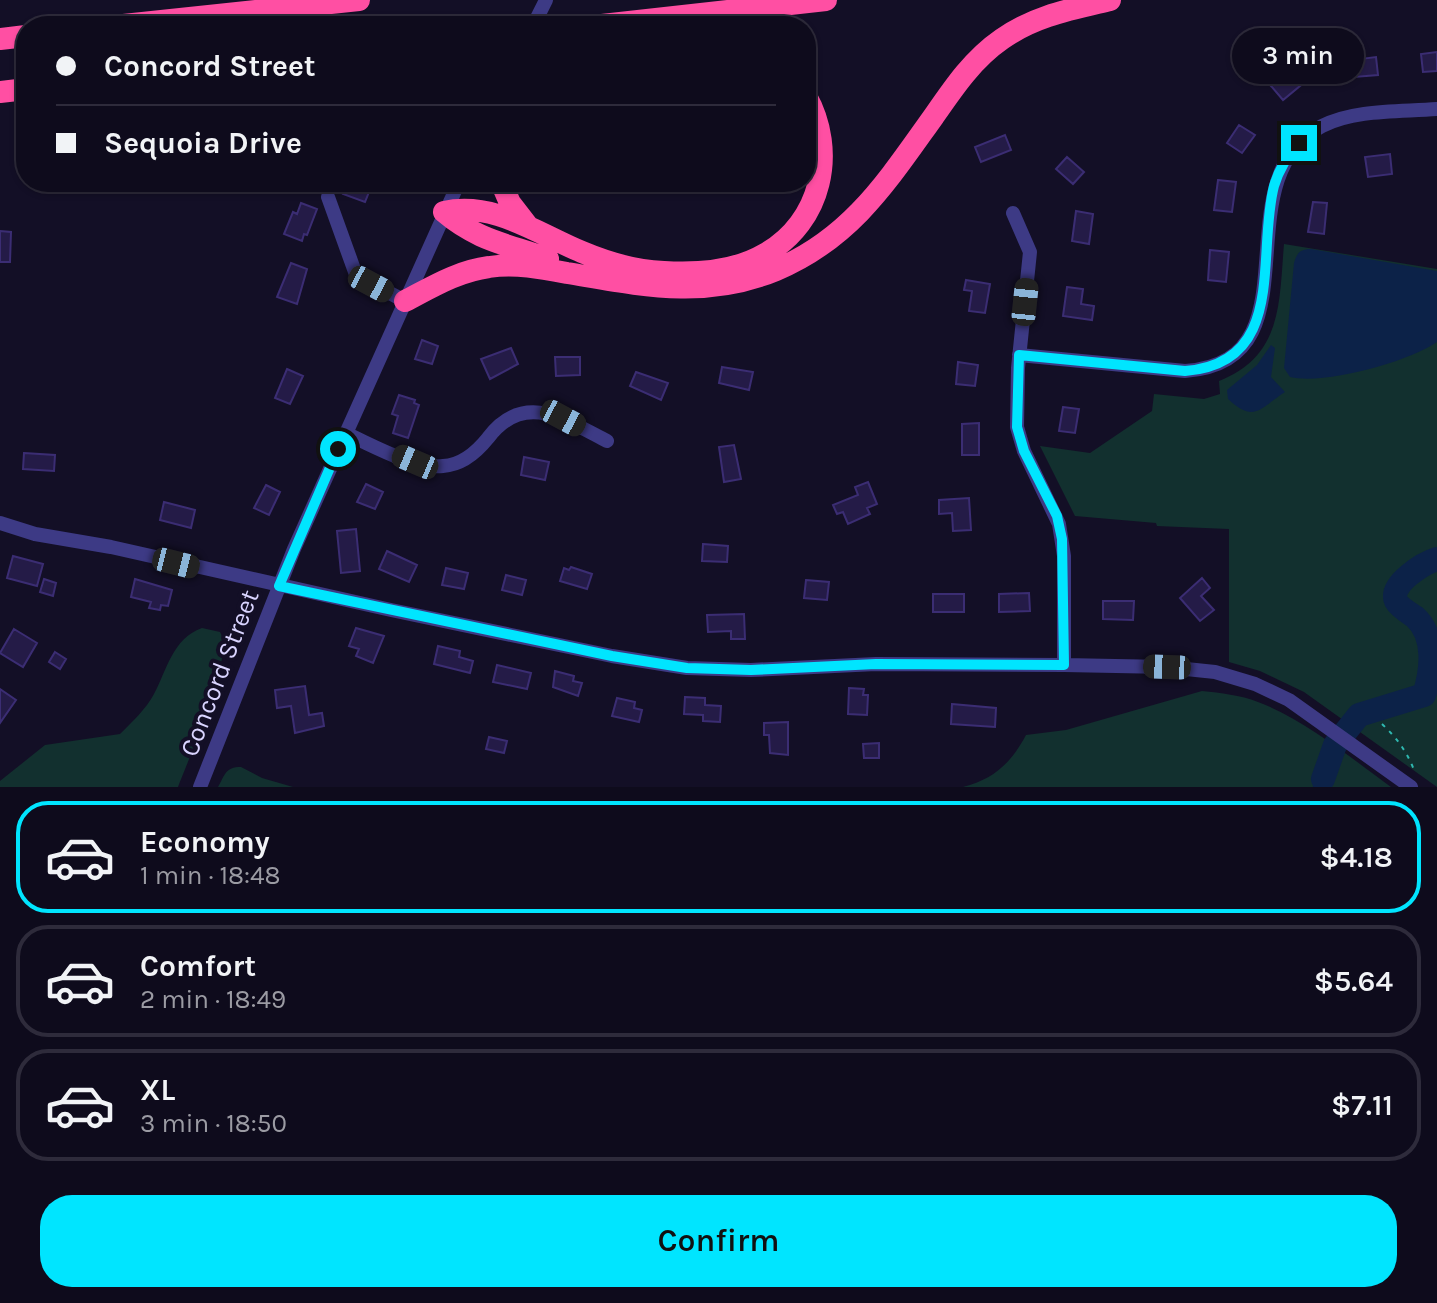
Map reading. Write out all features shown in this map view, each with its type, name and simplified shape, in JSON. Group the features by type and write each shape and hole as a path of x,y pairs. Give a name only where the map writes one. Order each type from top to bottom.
{"highway":[{"path":"208,16 359,0"},
{"path":"683,16 826,0"},
{"path":"405,301 452,277 490,266 526,266 654,288 719,286 762,276 809,253 845,228 870,203 957,82 990,48 1042,18 1110,0"},
{"path":"444,212 475,210 502,216 598,258 624,266 664,272 720,269 764,255 785,240 800,223 813,202 820,182 822,137 816,115"},
{"path":"506,192 515,211 531,228"},
{"path":"444,212 461,227 482,238 605,279"}],"street":[{"path":"1019,355 1185,371 1200,370 1222,362 1245,342 1260,315 1273,193 1280,169 1293,149 1311,133 1341,119 1437,109"},
{"name":"Concord Street","path":"200,787 279,586 454,192"},
{"path":"328,197 355,272 405,301"},
{"path":"1013,213 1030,252 1019,355 1017,427 1024,451 1057,516 1062,539 1064,665"},
{"path":"345,433 431,467 449,466 465,460 502,423 527,412 555,415 607,441"},
{"path":"0,523 30,533 124,549 279,586 612,656 687,668 751,670 876,664 1064,665 1177,667 1228,675 1268,689 1413,780"}],"path":[{"path":"1382,724 1402,746 1413,780"}],"green space":[{"path":"1284,244 1437,269 1437,787 1304,692 1260,671 1229,662 1229,529 1157,526 1156,523 1075,516 1040,446 1090,453 1152,411 1154,394 1204,399 1220,394 1219,381 1240,370 1255,357 1274,325"},
{"path":"202,628 220,632 223,645 221,663 209,708 178,787 0,787 0,781 45,745 120,734 151,700 177,647"},
{"path":"1202,691 1258,702 1293,718 1391,787 963,787 993,774 1014,754 1026,735 1066,730"},
{"path":"241,767 262,778 293,787 218,787 229,770"}],"water":[{"path":"1311,249 1437,271 1437,342 1407,357 1366,370 1324,378 1290,377 1284,368 1294,263 1300,252"},
{"path":"1271,345 1275,348 1271,377 1285,392 1257,411 1245,411 1228,399 1227,390 1257,365"}],"building":[{"path":"1437,52 1437,71 1423,72 1421,54"},
{"path":"1376,57 1378,75 1354,77 1352,60"},
{"path":"1295,66 1306,81 1283,100 1271,86"},
{"path":"1239,125 1255,135 1242,153 1227,143"},
{"path":"1005,135 1011,150 981,162 975,147"},
{"path":"1390,154 1392,174 1368,177 1365,157"},
{"path":"1067,157 1084,172 1073,184 1056,169"},
{"path":"1218,180 1236,182 1232,212 1214,210"},
{"path":"344,192 369,192 365,202"},
{"path":"1313,202 1327,203 1324,234 1308,232"},
{"path":"301,203 317,209 302,241 284,234 293,212 297,214"},
{"path":"1076,211 1093,214 1089,244 1072,241"},
{"path":"0,231 11,232 10,262 0,262"},
{"path":"1210,250 1229,252 1226,282 1208,280"},
{"path":"291,263 307,269 297,304 277,297"},
{"path":"966,280 990,284 985,313 969,311 972,291 964,290"},
{"path":"1067,287 1083,289 1081,304 1094,306 1092,320 1063,316"},
{"path":"422,340 438,346 432,364 415,359"},
{"path":"511,348 518,364 490,379 481,359"},
{"path":"555,357 580,357 580,375 556,376"},
{"path":"958,362 978,365 975,386 956,384"},
{"path":"722,367 753,372 749,390 719,383"},
{"path":"287,369 303,376 290,404 275,398"},
{"path":"636,372 668,383 661,400 630,386"},
{"path":"399,395 415,400 414,403 419,405 408,438 393,433 398,416 392,414"},
{"path":"1063,407 1079,409 1075,433 1059,431"},
{"path":"979,423 979,455 962,455 962,424"},
{"path":"734,445 741,479 724,482 719,447"},
{"path":"24,453 55,455 54,471 23,469"},
{"path":"524,457 549,462 545,480 521,475"},
{"path":"868,482 877,504 867,508 870,514 848,524 843,512 837,514 833,505 858,495 855,487"},
{"path":"366,484 383,492 375,509 357,502"},
{"path":"266,485 280,492 269,515 254,508"},
{"path":"969,498 971,530 953,531 952,513 939,514 939,500"},
{"path":"164,502 195,510 191,528 160,520"},
{"path":"356,529 360,571 341,573 337,531"},
{"path":"703,544 728,546 727,562 702,561"},
{"path":"387,551 417,565 409,582 379,569"},
{"path":"13,556 43,564 37,586 7,578"},
{"path":"571,567 592,574 587,589 560,581 564,568 569,570"},
{"path":"446,568 468,573 464,589 442,585"},
{"path":"506,575 526,580 522,595 502,590"},
{"path":"1202,578 1210,588 1201,596 1214,610 1200,621 1180,598"},
{"path":"44,579 56,583 53,596 40,592"},
{"path":"135,579 172,590 168,606 161,605 160,610 149,608 151,602 131,597"},
{"path":"806,580 829,582 827,600 804,598"},
{"path":"1029,593 1030,611 999,612 999,594"},
{"path":"933,594 964,594 964,612 933,612"},
{"path":"1103,601 1134,601 1133,620 1103,619"},
{"path":"744,614 745,639 731,639 731,631 708,632 707,615"},
{"path":"356,628 384,636 373,663 356,656 359,649 349,646"},
{"path":"14,629 37,643 23,667 0,653"},
{"path":"438,646 460,651 459,657 473,661 470,673 434,664"},
{"path":"55,652 66,659 60,669 49,662"},
{"path":"497,665 531,673 527,689 493,682"},
{"path":"555,671 574,676 573,681 582,683 578,696 553,687"},
{"path":"305,686 309,715 322,713 324,726 295,733 291,706 277,708 275,690"},
{"path":"849,688 864,689 863,695 868,695 867,715 848,714"},
{"path":"0,689 16,700 0,723"},
{"path":"685,697 705,698 705,705 721,706 720,722 703,721 703,715 684,714"},
{"path":"617,698 635,702 634,708 642,710 639,722 612,716"},
{"path":"952,704 996,708 995,727 951,724"},
{"path":"788,722 788,755 770,753 769,735 764,735 764,723"},
{"path":"489,737 507,741 504,753 486,749"},
{"path":"879,743 879,758 864,758 863,744"}],"waterway":[{"path":"1323,779 1335,745 1359,715 1424,695 1430,665 1429,644 1422,625 1397,603 1395,594 1409,575 1437,559"},
{"path":"1315,787 1323,779"}],"route":[{"path":"338,449 279,586 612,656 687,668 751,670 876,664 1064,665 1062,539 1057,516 1024,451 1017,427 1019,355 1185,371 1208,368 1229,358 1250,336 1260,315 1273,193 1284,162 1299,143"}]}
